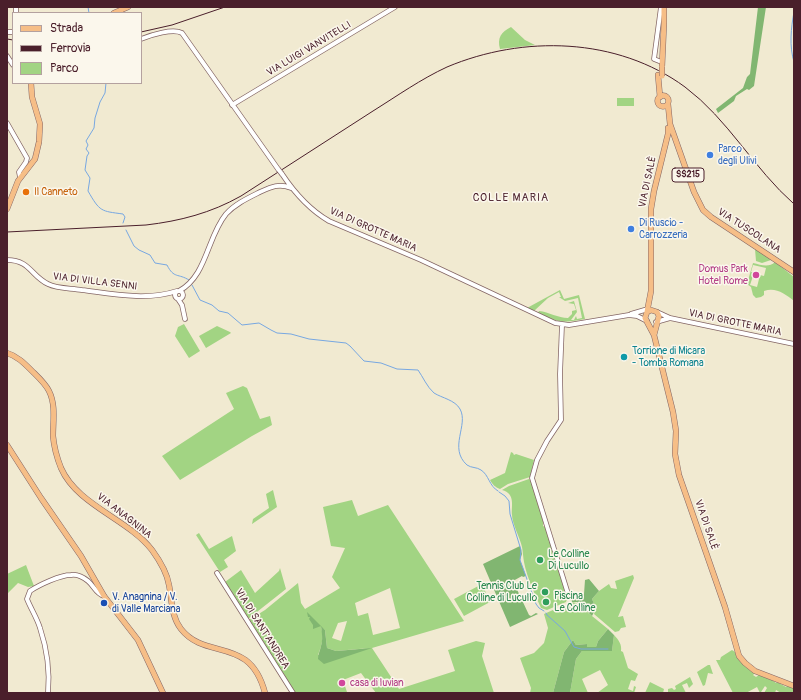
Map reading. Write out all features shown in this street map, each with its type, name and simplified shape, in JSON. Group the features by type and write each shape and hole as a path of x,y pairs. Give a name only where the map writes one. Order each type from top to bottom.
{"main road":[{"path":"116,12 128,7"},
{"path":"661,7 659,63 662,97 658,100 660,105 664,106 668,104 668,99 662,97"},
{"path":"659,63 664,22 664,7"},
{"path":"7,209 20,177 35,159 40,137 39,122 32,97 31,84"},
{"name":"VIA TUSCOLANA","path":"668,104 669,121 673,134 694,192 705,212 794,272"},
{"name":"VIA TUSCOLANA","path":"660,105 665,112 668,128 673,134"},
{"name":"VIA DI SALÈ","path":"646,311 651,291 651,209 668,134 668,128"},
{"path":"654,334 658,321 657,312 651,310 646,311 645,318 647,321 651,323 658,321"},
{"name":"VIA DI SALÈ","path":"647,321 654,334 674,416 676,434 675,455 680,478 727,611 737,652 742,660 753,670 794,686"},
{"name":"VIA ANAGNINA","path":"7,352 26,366 43,383 49,392 53,408 53,436 55,450 62,470 69,483 83,496 138,536 152,551 165,572 169,585 173,613 182,631 198,642 232,652 244,659 258,674 265,693"},
{"path":"7,445 41,498 80,553 104,596 138,640 163,693"}],"street":[{"name":"VIA LUIGI VANVITELLI","path":"232,105 394,7"},
{"name":"VIA DI GROTTE MARIA","path":"142,39 162,33 181,32 293,190 318,214 329,221 421,260 549,321 562,325 646,311"},
{"path":"7,123 27,158 19,172 20,177"},
{"name":"VIA DI VILLA SENNI","path":"166,294 180,297 195,277 220,224 229,211 245,200 272,186 282,185 293,190"},
{"name":"VIA DI VILLA SENNI","path":"7,260 25,264 42,280 55,286 121,295 152,296 178,291 186,287"},
{"path":"178,291 182,291 180,297 185,319"},
{"name":"VIA DI GROTTE MARIA","path":"657,312 672,318 794,344"},
{"name":"VIA DI GROTTE MARIA","path":"627,315 636,316 647,321"},
{"name":"VIA DI GROTTE MARIA","path":"658,321 672,318"},
{"path":"562,325 560,371 561,420 547,441 537,460 532,478 569,597"},
{"name":"VIA DI SANT'ANDREA","path":"217,573 293,693"},
{"path":"48,693 48,664 40,628 27,599 30,591 64,576 72,575 80,576 92,584 100,595 104,596"}],"green space":[{"path":"758,7 766,7 754,86 736,96 734,101 718,113 716,109 743,88 747,77 750,74"},
{"path":"511,27 525,40 535,45 500,49 499,42 502,33"},
{"path":"617,98 634,98 634,106 617,106"},
{"path":"755,249 771,260 762,263 756,261"},
{"path":"775,262 794,277 794,301 784,294 772,290 764,291 764,295 761,297 756,298 753,295 751,287 747,284 753,263 765,266","holes":["753,265 766,268 764,276 760,275 757,287 750,285 754,273 751,272"]},
{"path":"560,290 564,299 579,295 585,319 571,321 561,321 551,319 538,313 539,311 568,318 572,314 572,311 576,310 574,304 568,303 574,301 577,312 571,320 574,320 576,316 577,319 582,318 578,298 565,301 559,297 561,297 559,292 548,298 534,311 527,308"},
{"path":"184,324 200,351 189,358 175,336 178,327"},
{"path":"217,326 231,333 206,348 199,336"},
{"path":"243,386 247,388 260,419 270,416 272,425 180,480 162,456 234,409 226,393"},
{"path":"511,452 514,455 516,454 534,460 530,477 508,484 500,489 494,486 490,480 505,473"},
{"name":"Le Colline Di Lucullo","path":"529,479 531,481 543,521 543,526 545,527 568,596 566,602 547,610 541,608 529,580 525,568 520,539 512,518 511,497 502,490"},
{"path":"273,490 277,507 252,524 253,519 269,508 266,494"},
{"path":"352,500 358,516 388,505 464,621 372,648 399,689 455,671 448,650 476,641 485,643 482,656 494,693 376,693 361,673 343,680 347,692 345,693 295,693 249,620 265,610 298,583 301,603 305,609 340,588 332,577 345,548 331,546 323,507","holes":["390,588 400,628 373,635 368,613 358,616 355,603","347,621 341,641 332,638 338,623","321,627 325,630 327,648 336,651 370,648 318,655 321,648"]},
{"path":"199,533 209,549 232,536 236,551 224,560 228,567 220,572 196,535"},
{"path":"520,546 522,554 520,560 526,576 522,576 513,581 529,615 531,616 536,613 538,614 510,627 483,564"},
{"path":"26,565 34,586 28,587 18,583 7,594 7,574"},
{"path":"280,568 286,589 248,619 225,582 241,570 255,593 279,571"},
{"path":"633,575 634,578 618,617 623,616 626,627 615,632 594,614 596,608 592,599 599,591 609,584 611,588 617,589 615,581"},
{"path":"589,579 599,591 592,599 596,608 592,616 577,602 572,602 570,593 582,596 584,594 585,580"},
{"path":"482,584 490,602 464,616 454,599"},
{"path":"572,602 576,603 608,629 598,641 596,647 587,647 587,644 576,645 573,640 564,652 553,693 530,693 531,688 520,658 534,653 544,643 548,628 544,614 565,606 567,607"},
{"path":"307,612 321,626 313,629 313,625"},
{"path":"321,626 325,630 327,648 336,651 372,648 324,664 318,659 322,641"},
{"path":"608,629 614,635 612,651 582,651 576,659 570,693 553,693 564,652 573,640 576,645 587,644 587,647 596,647 598,641"},
{"path":"614,635 620,643 621,651 623,652 628,668 638,674 635,681 631,680 628,689 633,691 634,686 636,687 634,693 597,693 608,685 600,670 582,679 588,693 570,693 576,659 582,651 612,651"},
{"path":"732,650 735,652 739,660 755,673 753,675 756,677 759,675 786,687 794,688 794,693 781,693 776,690 775,693 764,693 767,688 765,686 761,692 763,693 760,693 757,687 746,693 733,693 716,660 720,660 721,657"},
{"path":"710,665 713,674 708,673 705,685 703,686 697,672"},
{"path":"690,677 693,684 689,688 687,683 682,685 686,693 668,693 668,689 676,689 675,686"},
{"path":"650,682 664,689 663,693 645,693"}],"waterway":[{"path":"88,7 89,12"},
{"path":"794,12 791,37 791,50 794,62"},
{"path":"106,84 105,93 100,102 95,118 94,128 86,141 88,145 86,149 89,153 87,156 85,170 90,178 88,191 95,203 105,211 123,214 125,217 123,223"},
{"path":"126,230 134,246 150,255 155,263 167,265 174,274 189,280"},
{"path":"192,285 200,300 212,305 219,311 228,313 242,325 259,323 277,333 291,334 309,339 346,343 364,361 381,363 397,369 418,370 434,393 452,401 460,409 462,422 459,451 462,458 470,467 484,472 495,489 498,491"},
{"path":"499,492 509,501 510,514 521,550 520,560 536,604 544,611"},
{"path":"546,613 565,631 574,647 581,649 608,649"}],"railway":[{"path":"142,32 172,25 225,7"},
{"path":"7,39 12,40"},
{"path":"7,232 146,225 183,219 207,212 241,196 418,82 437,72 476,57 507,50 538,46 569,46 600,50 630,58 658,70 685,87 715,114 766,175 794,204"}],"place":[{"name":"Parco degli Ulivi","path":"710,155"},
{"name":"Il Canneto","path":"26,192"},
{"name":"Di Ruscio - Carrozzeria","path":"631,229"},
{"name":"Domus Park Hotel Rome","path":"756,275"},
{"name":"Torrione di Micara - Tomba Romana","path":"624,357"},
{"name":"Le Colline Di Lucullo","path":"540,560"},
{"name":"Tennis Club Le Colline di Lucullo","path":"545,592"},
{"name":"Piscina Le Colline","path":"546,602"},
{"name":"V. Anagnina / V. di Valle Marciana","path":"104,603"},
{"name":"casa di luvian","path":"342,683"}],"district":[{"name":"COLLE MARIA","path":"511,198"}]}
